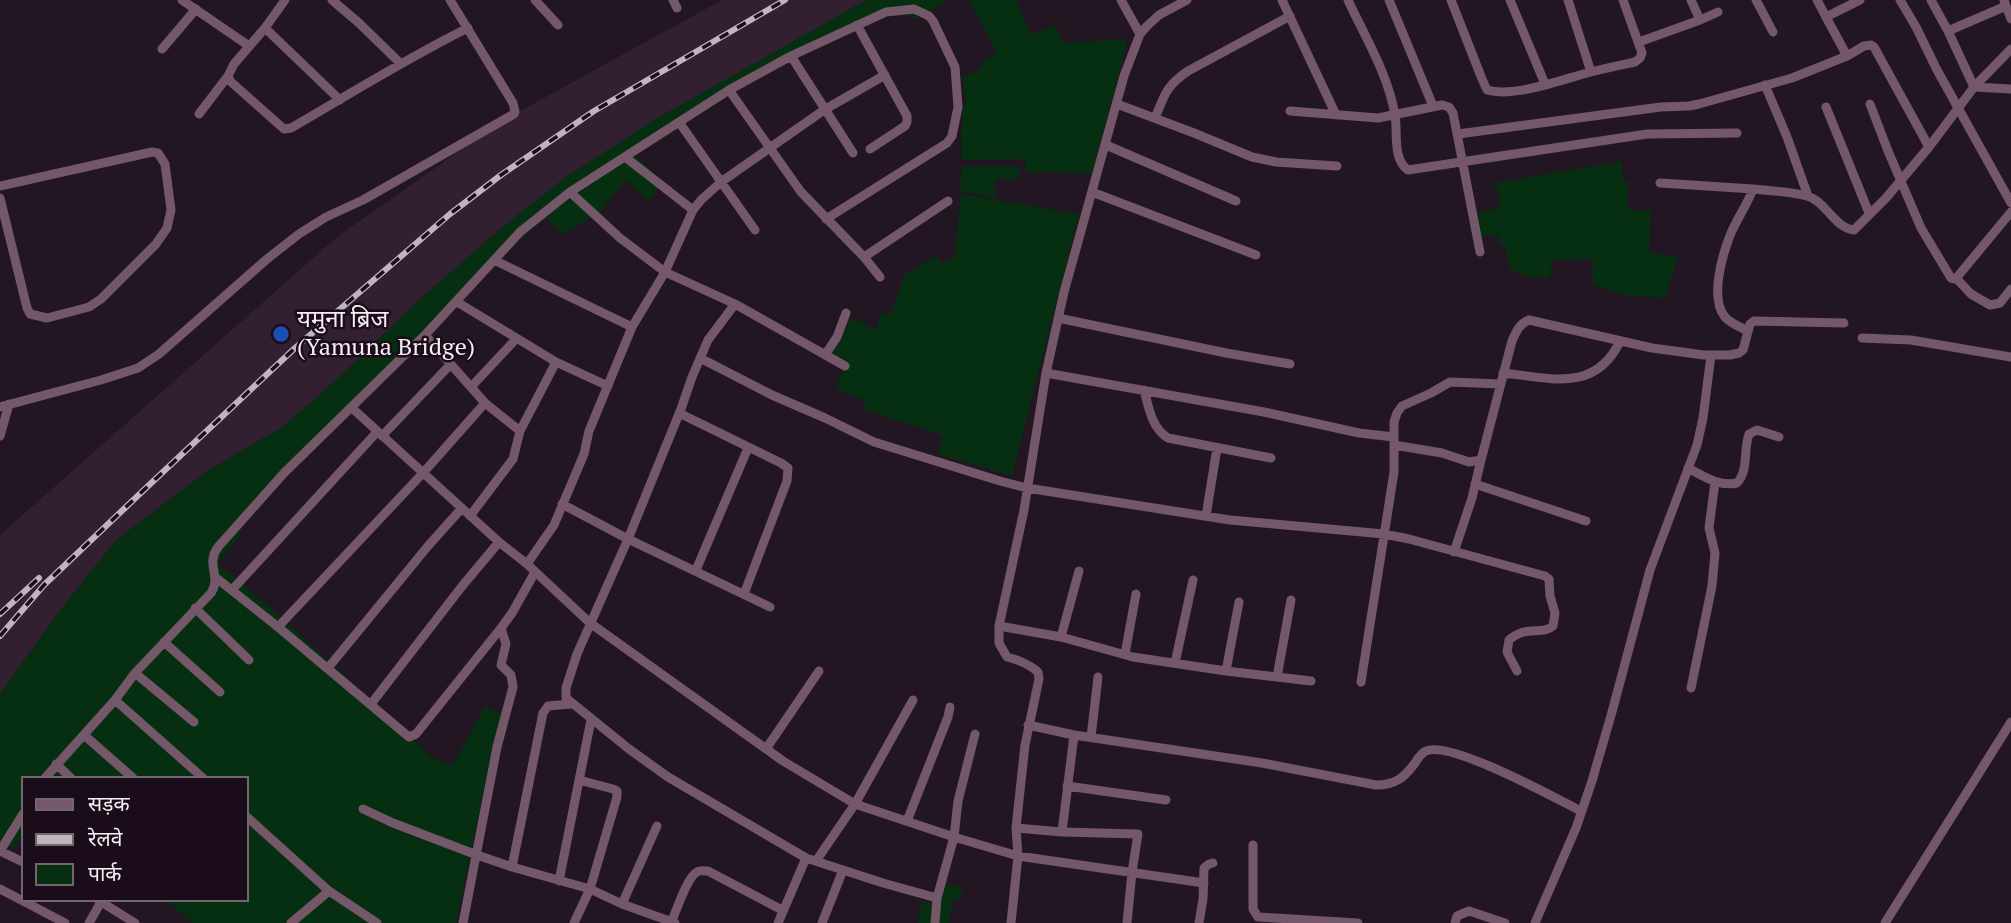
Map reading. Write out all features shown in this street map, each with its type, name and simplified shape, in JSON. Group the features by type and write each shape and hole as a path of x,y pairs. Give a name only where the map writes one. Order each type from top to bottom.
{"street":[{"path":"182,0 249,47"},
{"path":"199,114 234,64 285,0"},
{"path":"332,0 400,63"},
{"path":"0,436 5,406 138,368 159,354 299,234 514,114 513,103 450,0"},
{"path":"1121,0 1140,34"},
{"path":"1011,923 1018,856 1016,828 1028,725 1039,679 1038,672 1007,657 999,643 999,626 1027,488 1046,373 1076,243 1124,76 1140,34 1159,15 1187,0"},
{"path":"1282,0 1336,115"},
{"path":"1348,0 1386,82 1395,115 1399,159 1403,168 1412,171 1647,134 1737,133"},
{"path":"1389,0 1433,106"},
{"path":"1451,0 1488,90 1496,92 1510,92 1635,62 1642,53 1623,0"},
{"path":"1510,0 1545,84"},
{"path":"1568,0 1591,72"},
{"path":"1691,0 1700,20"},
{"path":"1756,0 1773,32"},
{"path":"1817,0 1847,56"},
{"path":"1826,17 1860,0"},
{"path":"1900,0 2011,203"},
{"path":"1931,0 1974,87"},
{"path":"539,1 558,25"},
{"path":"1948,31 2005,3 2011,19"},
{"path":"162,49 196,9"},
{"path":"47,776 115,700 135,673 211,593 215,586 212,560 218,548 284,474 425,335 520,232 570,192 729,90 791,56 886,12 914,9 929,16 955,67 958,93 952,136 947,143 826,219"},
{"path":"1639,42 1718,12"},
{"path":"1155,118 1172,82 1290,16"},
{"path":"857,25 907,116 905,126 870,149"},
{"path":"265,28 340,100"},
{"path":"228,76 230,81 284,129 291,128 400,63 468,28"},
{"path":"1458,134 1661,107 1689,106 1793,78 1871,45 1929,147"},
{"path":"1660,183 1753,189 1808,196 1816,200 1848,230 1854,230 1880,205 1929,147 1974,87 2011,49"},
{"path":"791,56 853,153"},
{"path":"527,564 554,525 632,327 665,272 693,210 721,182 824,110 885,75"},
{"path":"1765,85 1808,196"},
{"path":"1974,87 2011,89"},
{"path":"729,90 801,192 880,277"},
{"path":"1117,104 1252,158 1337,166"},
{"path":"1870,104 1921,228 1948,275 1956,278 1971,294 1990,306 2000,303 2011,289"},
{"path":"1290,111 1371,118 1433,106 1449,107 1458,134 1480,252"},
{"path":"1826,107 1869,213"},
{"path":"679,122 755,230"},
{"path":"1106,145 1236,201"},
{"path":"0,186 152,152 158,153 165,164 171,210 167,228 156,244 102,299 79,311 47,318 30,314 27,308 0,198"},
{"path":"625,157 693,210"},
{"path":"1748,331 1722,314 1717,287 1732,231 1747,207 1753,189"},
{"path":"570,192 620,238 665,272 735,304 845,366"},
{"path":"1092,192 1256,255"},
{"path":"864,257 948,201"},
{"path":"1956,278 2011,212"},
{"path":"494,260 632,327"},
{"path":"457,302 556,362 608,386"},
{"path":"735,304 708,340 700,358 628,539 590,623 566,688 566,698 668,777 806,858 937,898"},
{"path":"825,355 837,337 846,313"},
{"path":"1058,318 1290,364"},
{"path":"1454,552 1475,484 1503,373 1518,328 1523,322 1530,320 1666,350 1711,355 1739,353 1743,350 1750,324 1754,321 1844,323"},
{"path":"425,335 485,403 520,431"},
{"path":"1862,338 1904,339 2011,357"},
{"path":"471,387 516,339"},
{"path":"1503,373 1568,379 1586,376 1607,363 1620,341"},
{"path":"1535,923 1581,811 1612,712 1650,570 1700,433 1711,355"},
{"path":"700,358 874,442 987,478 1027,488 1206,516 1384,534 1537,573 1549,579 1555,613 1553,626 1546,631 1524,631 1509,640 1507,652 1517,671"},
{"path":"470,516 513,459 520,431 556,362"},
{"path":"232,590 379,434 450,365"},
{"path":"1046,373 1264,411 1394,441 1469,462 1481,460"},
{"path":"1361,682 1394,472 1397,413 1406,403 1450,382 1500,384"},
{"path":"1144,390 1152,419 1160,433 1168,438 1271,458"},
{"path":"278,627 485,403"},
{"path":"352,408 590,623 766,749 855,804 1018,856 1204,883"},
{"path":"679,413 788,468 789,476 744,594"},
{"path":"1688,467 1715,482 1737,483 1741,479 1747,438 1753,431 1779,437"},
{"path":"696,570 748,448"},
{"path":"1206,516 1217,448"},
{"path":"1691,688 1712,586 1715,553 1709,528 1715,482"},
{"path":"1475,484 1586,521"},
{"path":"562,505 770,607"},
{"path":"328,668 462,508"},
{"path":"371,704 499,542"},
{"path":"215,577 328,668 404,735 412,736 501,628 535,572"},
{"path":"1061,637 1079,572"},
{"path":"1175,663 1193,580"},
{"path":"1125,654 1136,594"},
{"path":"1277,677 1292,600"},
{"path":"1226,671 1239,602"},
{"path":"195,608 249,660"},
{"path":"999,626 1061,637 1133,657 1311,681"},
{"path":"463,923 497,747 513,687 511,676 501,665 506,644 501,628"},
{"path":"163,642 220,692"},
{"path":"766,749 819,671"},
{"path":"135,673 194,722"},
{"path":"1091,737 1098,677"},
{"path":"115,700 201,776"},
{"path":"816,861 855,804 913,700"},
{"path":"512,867 543,713 548,706 571,704"},
{"path":"907,821 950,707"},
{"path":"559,881 591,720"},
{"path":"1885,923 2011,722"},
{"path":"1028,725 1074,735 1262,763 1376,785 1402,779 1427,750 1439,750 1493,768 1581,811"},
{"path":"935,923 937,898 954,837 958,801 975,734"},
{"path":"84,735 131,776"},
{"path":"1062,832 1074,735"},
{"path":"56,764 69,776"},
{"path":"574,923 590,889 618,794 613,789 579,780"},
{"path":"1068,786 1166,800"},
{"path":"363,810 477,855 590,889 672,922 690,881 696,872 701,871 708,871 782,910"},
{"path":"21,817 0,851 21,861"},
{"path":"248,818 329,891 377,923"},
{"path":"622,904 657,825"},
{"path":"1016,828 1138,834 1127,923"},
{"path":"1253,845 1253,909 1258,917 1358,923"},
{"path":"778,923 806,858"},
{"path":"1199,923 1204,868 1213,863"},
{"path":"822,923 843,870"},
{"path":"0,889 21,900"},
{"path":"291,923 329,891"},
{"path":"25,902 65,923"},
{"path":"89,923 99,902"},
{"path":"101,902 135,923"},
{"path":"1455,923 1457,916 1469,911 1506,923"}],"shaded area":[{"path":"722,0 866,0 505,225 421,298 345,372 284,426 209,470 116,540 58,613 0,694 0,535 337,237 502,121"}],"green space":[{"path":"866,0 948,0 916,19 895,13 881,17 798,56 727,94 635,155 663,182 648,202 626,180 599,213 564,234 544,216 287,475 242,526 239,537 217,564 273,610 432,757 452,766 485,707 503,714 493,745 456,923 192,923 169,902 248,902 248,776 21,776 21,839 15,847 0,846 0,694 58,613 116,540 209,470 284,426 345,372 421,298 505,225 563,179 652,121"},
{"path":"969,0 1016,0 1031,35 1056,25 1063,43 1128,39 1092,173 1026,172 1025,159 962,160 963,105 966,104 962,78 982,68 981,62 997,52"},
{"path":"1622,161 1623,181 1628,181 1628,210 1651,210 1649,252 1678,257 1665,298 1625,295 1593,285 1593,259 1552,260 1550,277 1528,277 1510,269 1505,244 1500,245 1499,235 1481,236 1478,213 1501,207 1496,183"},
{"path":"962,166 1019,166 1019,179 995,179 995,198 960,191"},
{"path":"961,194 1079,214 1012,476 938,454 943,435 863,409 866,401 836,388 846,360 832,353 842,339 851,317 876,330 881,313 891,315 904,275 936,256 942,264 955,256"},
{"path":"945,883 960,887 963,898 953,900 949,923 918,923 922,901 940,904"}],"railway":[{"path":"0,636 44,585 295,348 450,214 594,111 785,0"},
{"path":"0,614 39,578"}],"place":[{"name":"यमुना ब्रिज (Yamuna Bridge)","path":"281,334"}]}
